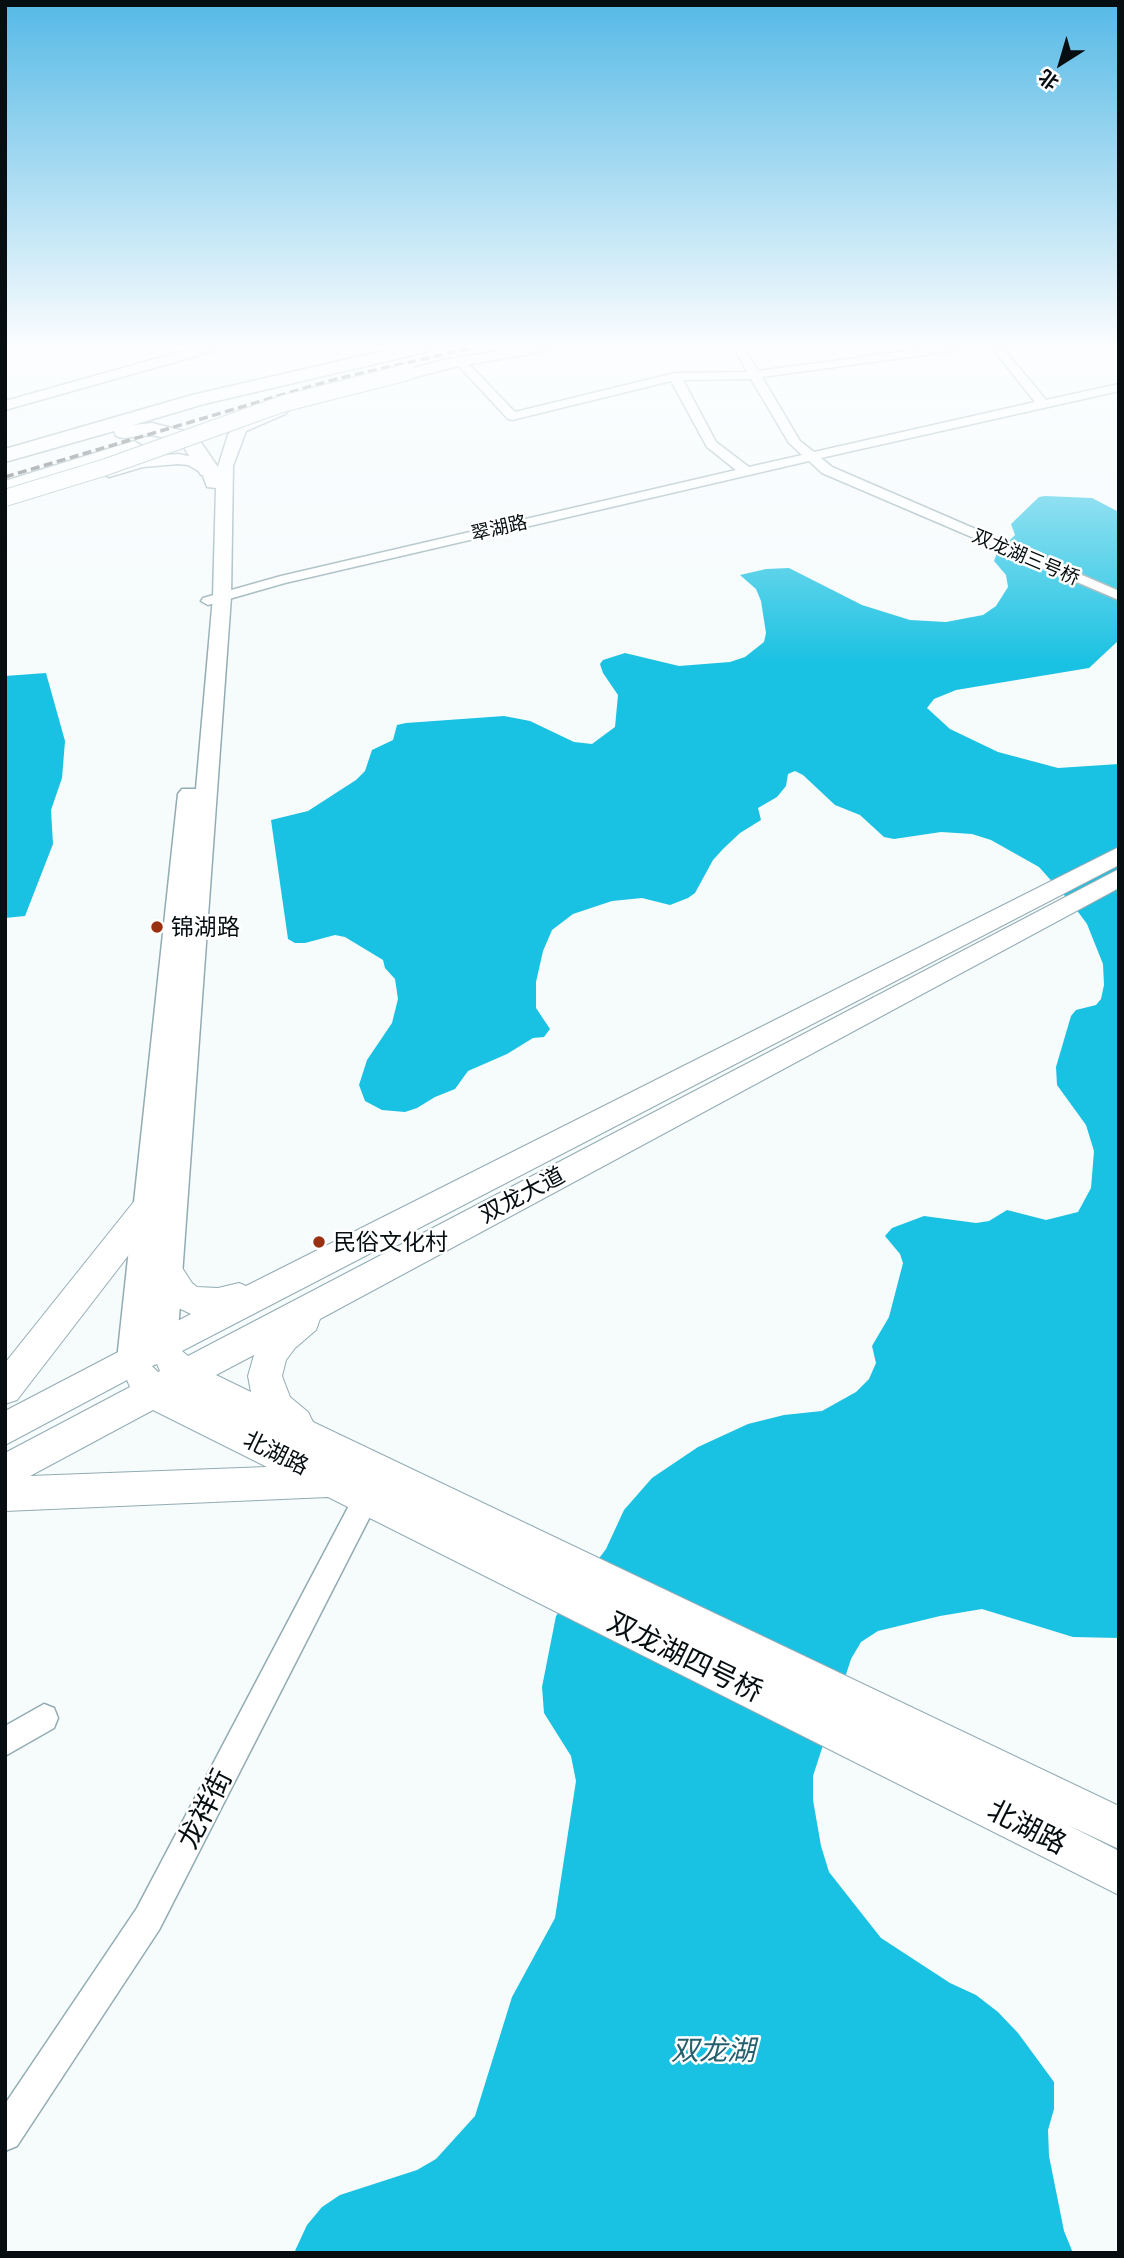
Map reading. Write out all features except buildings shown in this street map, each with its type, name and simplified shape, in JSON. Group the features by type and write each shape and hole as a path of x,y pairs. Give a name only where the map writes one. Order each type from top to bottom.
{"highway":[{"path":"5,465 48,453"},
{"path":"202,453 217,468"},
{"path":"215,453 217,468"}],"main road":[{"path":"1031,913 1119,855"},
{"path":"1031,913 1119,877"},
{"name":"双龙大道","path":"5,1429 276,1286 1031,913"},
{"name":"双龙大道","path":"5,1471 335,1294 1031,913"},
{"path":"5,1389 147,1208"},
{"path":"168,1272 180,1293 192,1300 205,1302 218,1303 276,1286"},
{"path":"309,1435 278,1408 268,1391 265,1376 271,1355 283,1338 335,1294"},
{"path":"147,1352 181,1375"},
{"path":"147,1352 151,1392"},
{"name":"北湖路","path":"181,1375 309,1435 374,1484 441,1518"},
{"name":"北湖路","path":"151,1392 332,1480 374,1484"},
{"path":"5,1494 332,1480"},
{"name":"双龙湖四号桥","path":"441,1518 943,1762"},
{"name":"北湖路","path":"943,1762 1119,1828"},
{"name":"北湖路","path":"943,1762 1119,1874"}],"street":[{"path":"5,486 111,453"},
{"path":"5,498 144,453"},
{"path":"147,1352 168,1272 215,599 213,477 225,453"},
{"path":"723,453 747,472"},
{"name":"双龙湖三号桥","path":"805,453 827,470 1119,596"},
{"name":"翠湖路","path":"215,599 307,574 830,453"},
{"path":"5,505 161,459 192,461 217,468"},
{"path":"147,1352 147,1208 215,599"},
{"name":"龙祥街","path":"5,2134 148,1919 374,1484"},
{"path":"5,1742 44,1718"}],"water":[{"name":"双龙湖","path":"1039,497 1092,498 1119,512 1119,580 1116,595 1119,602 1119,640 1089,668 956,690 934,699 927,708 950,729 998,752 1058,768 1119,764 1119,1638 1073,1637 982,1609 878,1631 861,1642 851,1659 813,1776 813,1800 821,1846 829,1872 881,1938 950,1983 976,1995 998,2012 1018,2033 1054,2082 1054,2109 1048,2130 1049,2156 1064,2231 1073,2253 294,2253 307,2225 322,2207 340,2195 417,2170 436,2159 475,2116 512,1997 555,1918 576,1781 571,1756 544,1713 542,1687 556,1616 606,1549 624,1510 652,1478 698,1447 748,1424 784,1415 822,1411 856,1392 869,1379 876,1363 872,1346 889,1317 903,1263 900,1254 885,1236 892,1228 924,1216 976,1223 989,1221 1007,1210 1046,1220 1078,1212 1091,1188 1094,1151 1086,1125 1057,1085 1056,1067 1071,1016 1076,1010 1096,1005 1101,999 1104,985 1103,964 1087,924 1039,867 991,840 972,834 941,832 894,839 884,837 860,815 835,805 803,775 795,771 788,774 786,786 777,797 758,808 761,820 740,833 723,849 713,860 695,893 688,898 670,905 642,898 612,901 573,914 552,930 543,951 536,982 536,1008 550,1029 544,1037 533,1038 507,1054 468,1071 455,1089 417,1108 405,1112 382,1110 365,1101 359,1085 367,1060 392,1023 398,999 395,979 385,968 383,960 345,937 335,935 305,943 295,943 288,939 271,820 308,811 356,780 365,771 372,750 393,740 397,725 504,716 530,721 574,742 592,744 615,727 618,695 603,673 600,664 603,660 625,653 679,666 730,662 745,657 764,642 766,633 761,601 756,589 740,575 766,569 789,568 862,605 910,620 946,622 983,615 996,606 1008,587 1006,575 994,561 997,553 1015,535 1011,524"},
{"path":"46,673 65,741 62,778 51,810 53,844 25,916 5,918 5,676"}],"railway":[{"path":"5,477 85,453"}],"place":[{"name":"锦湖路","path":"157,927"},
{"name":"民俗文化村","path":"319,1242"}]}
